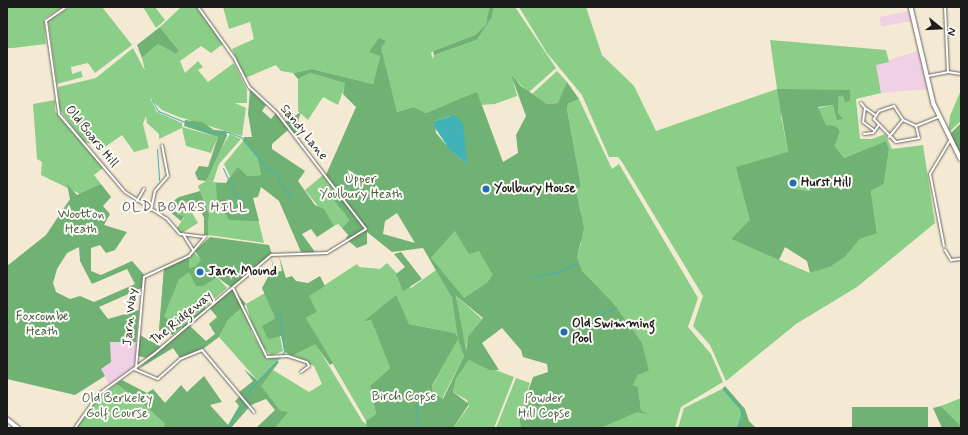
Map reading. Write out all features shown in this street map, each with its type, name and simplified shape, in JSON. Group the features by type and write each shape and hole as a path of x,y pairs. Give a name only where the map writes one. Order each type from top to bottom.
{"street":[{"name":"Old Boars Hill","path":"66,7 46,21 57,109 111,177 137,200 167,219 183,234 193,250"},
{"name":"Sandy Lane","path":"198,7 252,90 277,113 366,229"},
{"path":"911,7 926,76 938,117 961,159"},
{"path":"945,7 948,72"},
{"path":"926,76 948,72 961,74"},
{"path":"861,103 875,115 878,126 896,142 919,138 916,126"},
{"path":"875,115 894,106 903,120 916,126 938,117"},
{"path":"865,108 863,122 875,131"},
{"path":"888,136 903,120"},
{"path":"864,134 875,131 878,126"},
{"path":"944,246 930,174 950,141"},
{"path":"151,210 155,191 167,177 162,146"},
{"path":"137,200 144,189"},
{"name":"The Ridgeway","path":"75,428 99,394 135,368 271,255 327,253 366,229"},
{"path":"183,234 206,236 193,250"},
{"name":"Jarn Way","path":"135,368 144,277 193,250"},
{"path":"945,250 950,260 961,259"},
{"path":"233,288 267,357 288,356 307,362 308,368 300,372"},
{"path":"135,368 158,380 180,359 202,350 254,412"},
{"path":"7,419 18,428"}],"shaded area":[{"path":"910,11 912,21 881,27 880,17"},
{"path":"921,50 928,89 881,93 876,64"},
{"path":"110,342 136,342 135,367 109,385 101,369 111,362"}],"green space":[{"path":"7,7 63,7 44,19 46,44 7,48"},
{"path":"70,7 102,7 132,45 95,73 88,63 71,67 72,74 81,71 83,77 57,84 48,21"},
{"path":"143,7 155,7 165,20 156,28"},
{"path":"181,7 196,7 223,44 211,53 201,46 180,61 185,73 198,61 203,67 198,70 208,82 234,63 247,90 247,103 235,103 246,108 242,136 179,117 162,110 150,98 157,112 182,123 182,127 218,137 211,153 186,146 182,128 159,139 159,134 147,123 146,116 143,124 149,148 134,152 122,135 105,147 84,142 59,109 58,87 96,78 133,48 145,71 142,58 158,44 176,54 179,51 160,27"},
{"path":"223,7 489,7 486,24 475,35 433,51 431,53 433,59 434,55 477,40 492,17 494,7 515,7 556,68 529,92 512,77 517,96 495,104 480,105 477,93 426,113 414,107 397,112 382,55 369,51 380,56 373,84 312,69 293,73 281,71 276,65 245,78 232,49 254,39 250,22 229,29"},
{"path":"489,7 494,7 492,17 477,40 434,55 433,51 475,35 486,24"},
{"path":"519,7 586,7 602,55 634,86 656,131 777,89 770,40 886,50 889,62 876,65 881,93 856,99 860,139 872,139 885,134 892,149 923,145 935,223 857,287 796,324 726,381 710,345 693,326 703,296 622,162 618,157 609,157 582,95 547,53","holes":["850,90 838,97 833,105 818,108 826,125 840,131 835,146 844,158 886,141 889,149 884,184 871,191 877,232 860,239 845,257 830,267 810,273 731,239 749,222 788,152 781,116"]},
{"path":"160,27 179,51 176,54 158,44 142,58 137,45"},
{"path":"379,38 386,41 381,48 397,112 414,107 426,113 477,92 503,162 518,153 516,135 526,116 511,75 521,86 547,104 558,103 567,82 579,99 568,104 567,109 581,186 576,190 584,228 577,258 582,271 613,303 642,343 649,371 638,375 633,385 638,387 641,410 649,414 637,412 601,428 521,428 519,418 533,377 548,372 547,364 523,357 521,350 502,328 482,343 499,370 490,370 469,360 456,379 453,392 469,404 453,428 367,427 366,421 376,414 370,386 390,368 371,320 363,322 396,295 409,324 455,333 458,338 452,298 423,248 392,252 367,232 367,244 357,248 346,239 348,235 342,228 349,220 334,200 336,191 325,177 356,107 343,94 345,83 310,73 298,79 293,73 312,69 373,84 380,56 369,52","holes":["450,116 461,124 467,164 453,152 452,137 447,146 436,133 435,121","397,213 415,243 383,234 385,221","455,231 469,254 479,251 493,275 487,283 464,298 431,258","456,296 483,318 468,336 466,351","458,339 464,356 443,399 433,393 432,386"]},
{"path":"557,71 567,82 558,103 547,104 532,94"},
{"path":"310,73 346,83 338,105 323,97 308,120 298,111 298,79"},
{"path":"777,89 850,90 850,101 845,102 843,95 838,97 838,113 843,119 837,120 833,105 818,107 826,125 835,126 840,131 835,146 844,158 886,141 889,149 884,184 871,191 877,233 860,239 845,257 830,267 810,273 807,261 785,247 779,260 731,239 750,220 736,167 788,152","holes":["793,177 805,181 811,191 794,189 790,183"]},
{"path":"250,90 266,105 262,111 271,119 276,113 283,123 301,112 298,121 301,127 295,134 288,130 272,144 272,149 305,171 298,181 315,205 324,209 334,226 317,237 311,229 302,234 315,252 301,252 279,201 261,187 258,197 253,198 259,221 229,220 217,200 216,183 226,183 238,167 247,176 261,175 257,157 243,141 244,137 252,137 248,114"},
{"path":"961,90 961,121 948,133 950,116"},
{"path":"579,99 612,169 619,164 698,298 688,327 711,354 723,382 681,407 675,428 601,428 637,411 648,413 641,410 638,387 633,385 638,375 649,371 644,357 534,341 459,296 430,259 455,231 577,258 581,243 581,214 576,190 581,186 567,109 568,104"},
{"path":"55,100 55,111 103,168 94,175 101,184 82,195 41,175 42,162 37,159 33,104"},
{"path":"185,120 202,122 214,130 226,131 227,136 206,181 198,180 195,173 199,166 208,167 218,137 184,126"},
{"path":"961,123 961,156 949,135"},
{"path":"230,134 241,139 219,164 213,182 226,183 230,176 224,164 243,141 257,157 261,175 247,176 264,243 208,235 209,214 198,186 206,181 209,168"},
{"path":"323,175 336,191 340,208 349,220 342,228 338,224 334,226 305,190"},
{"path":"793,177 805,181 811,191 794,189 790,183"},
{"name":"Foxcombe Heath","path":"67,184 77,195 101,184 111,197 103,206 110,214 104,225 127,232 115,250 106,253 100,245 91,248 91,271 101,275 132,261 146,277 144,287 99,307 108,319 139,310 136,342 110,342 111,362 101,369 105,376 75,395 7,379 7,266 46,235 70,199","holes":["79,247 80,261 92,284 127,269 135,284 94,302 80,296 70,299 56,292 53,283 57,269 67,253"]},
{"path":"200,191 209,214 208,235 204,235 204,218 199,207 192,210 185,201 180,201 177,214 184,216 181,221 164,207 179,197"},
{"path":"180,201 185,201 198,223 182,233 176,230 184,217 177,214"},
{"path":"210,237 269,245 272,254 232,288 246,304 228,320 219,337 203,349 180,358 173,348 137,370 183,329 182,327 172,335 166,327 159,331 164,268 189,257 189,268 195,267 201,260 195,251","holes":["189,272 196,286 203,286 217,277 232,288 208,306 217,317 209,324 215,334 206,341 190,326 208,310 205,307 181,327 173,325 164,316 179,279"]},
{"path":"401,252 422,279 403,291 396,274 405,267 394,254"},
{"path":"195,253 227,288 172,335 166,327 159,331 164,268"},
{"path":"279,256 286,278 292,276 296,281 308,283 320,276 325,286 309,296 317,312 306,318 333,363 330,365 315,344 292,356 285,352 281,336 268,339 262,326 275,318 262,288 273,268 271,257 275,272 282,271"},
{"path":"387,263 411,288 436,270 452,298 464,356 442,399 433,393 432,387 458,338 455,333 409,324 395,296 364,322 371,320 390,368 370,386 376,414 366,421 306,318 317,312 308,296 357,264 359,267 380,269"},
{"path":"265,293 275,318 262,326 280,336 283,351 271,356 256,338 246,304"},
{"path":"456,296 482,319 468,336 465,352"},
{"path":"244,306 252,333 267,359 280,356 258,381 219,337 228,320"},
{"path":"140,335 161,347 146,358 138,356"},
{"path":"315,343 363,422 373,428 275,428 287,412 280,410 260,386 273,370 309,392 322,384 314,366 292,356"},
{"path":"469,360 514,377 494,428 453,428 469,406 467,400 453,392 456,379"},
{"path":"277,361 279,362 261,386 280,410 288,412 275,428 256,428 275,410 266,399 251,405 231,428 164,428 165,424 139,400 116,384 122,380 147,393 153,389 165,403 181,385 187,392 204,376 222,402 210,405 228,425 239,406 235,401 240,396 238,393 253,381 244,369 258,381"},
{"path":"516,378 530,383 519,418 521,428 496,428"},
{"name":"Old Berkeley Golf Course","path":"116,384 139,400 165,424 165,428 76,428 99,397"},
{"path":"725,386 745,409 749,421 756,428 737,428 742,418 740,409 722,389"},
{"path":"722,389 740,409 749,428 678,428 684,408"},
{"path":"961,398 961,426 941,406"},
{"path":"941,406 961,426 961,428 942,428 933,408"},
{"path":"852,407 928,407 928,428 852,428"}],"water":[{"path":"454,115 463,123 467,164 449,149 434,126 435,121"}],"waterway":[{"path":"152,100 158,111 212,133 228,132 241,137 265,167 278,173 278,180 291,198"},
{"path":"157,149 159,180"},
{"path":"223,168 240,205"},
{"path":"532,277 558,272 578,263"},
{"path":"573,328 616,307"},
{"path":"227,428 251,388 284,352 279,310"},
{"path":"723,389 742,411 737,428"},
{"path":"416,391 417,428"}],"place":[{"name":"Hurst Hill","path":"793,183"},
{"name":"Youlbury House","path":"486,189"},
{"name":"Jarn Mound","path":"200,272"},
{"name":"Old Swimming Pool","path":"564,332"}],"district":[{"name":"OLD BOARS HILL","path":"185,207"}],"park label":[{"name":"Upper Youlbury Heath","path":"361,188"},
{"name":"Wootton Heath","path":"81,224"},
{"name":"Birch Copse","path":"404,397"},
{"name":"Powder Hill Copse","path":"544,408"}]}
